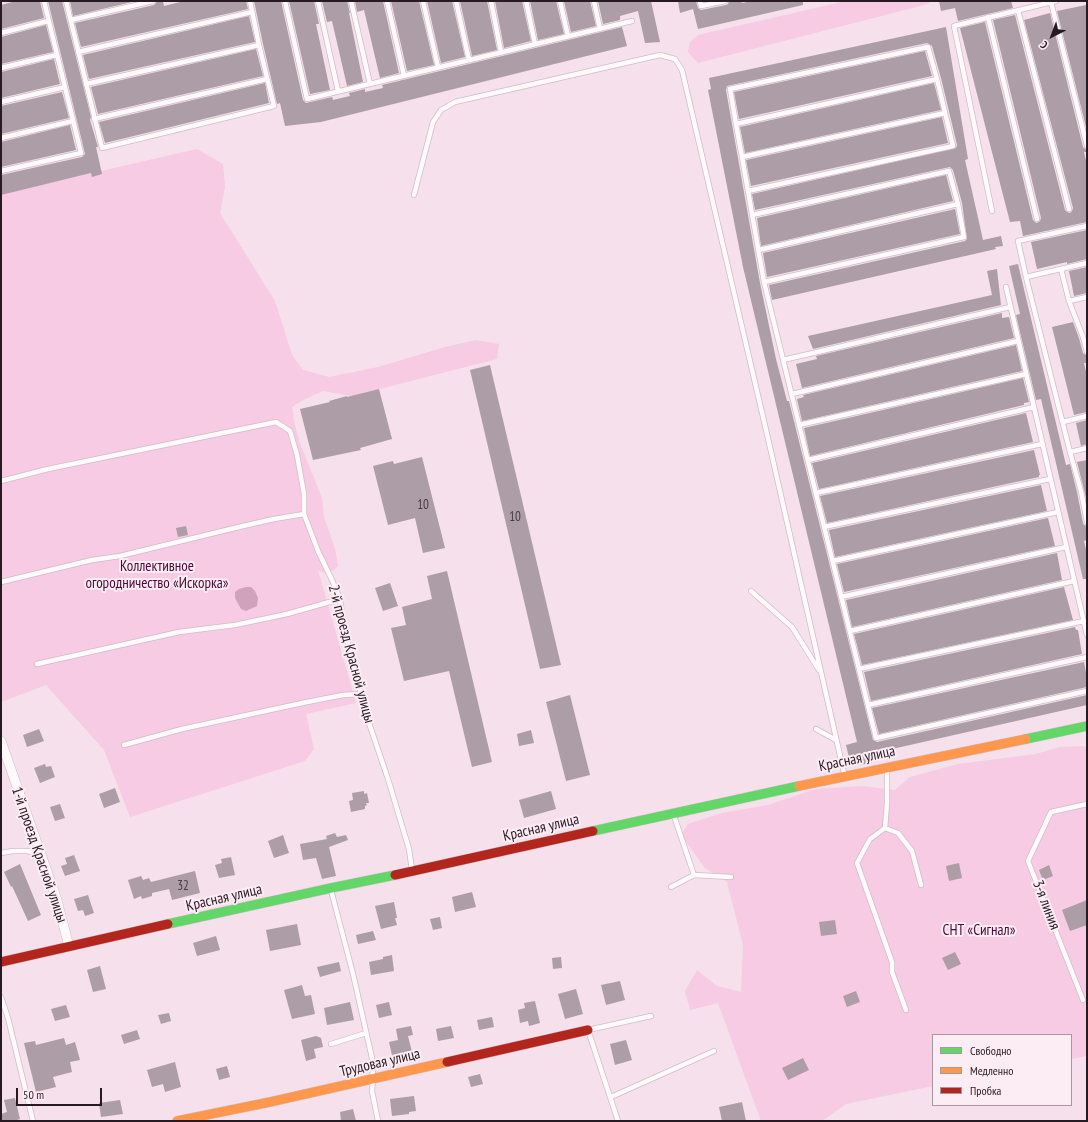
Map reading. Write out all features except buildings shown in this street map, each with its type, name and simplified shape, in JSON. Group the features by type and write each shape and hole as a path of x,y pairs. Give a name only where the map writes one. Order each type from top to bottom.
{"street":[{"name":"Красная улица","path":"1,962 844,775 1087,726"},
{"name":"1-й проезд Красной улицы","path":"1,741 56,897 69,946"},
{"name":"Трудовая улица","path":"177,1121 270,1102 588,1030"}],"lane":[{"path":"1,171 81,153 44,1"},
{"path":"66,1 102,148 274,106 250,1"},
{"path":"71,20 153,1"},
{"path":"285,1 307,99 632,21"},
{"path":"318,1 338,91"},
{"path":"351,1 370,84"},
{"path":"387,1 404,76"},
{"path":"423,1 438,68"},
{"path":"456,1 469,60"},
{"path":"490,1 501,52"},
{"path":"526,1 535,44"},
{"path":"560,1 568,36"},
{"path":"594,1 600,29"},
{"path":"700,1 701,6 725,1"},
{"path":"992,211 954,26 1054,2 1087,146"},
{"path":"1018,10 1069,209"},
{"path":"78,52 252,12"},
{"path":"988,17 1037,219"},
{"path":"1,33 48,21"},
{"path":"86,84 259,45"},
{"path":"748,191 953,146 928,47 730,89 764,282 859,670 876,738 1087,691"},
{"path":"1,68 56,55"},
{"path":"414,195 433,122 441,110 455,102 660,55 675,59 682,70 686,85 844,775"},
{"path":"94,119 267,79"},
{"path":"736,124 937,79"},
{"path":"1,102 65,87"},
{"path":"742,157 945,113"},
{"path":"1,138 73,121"},
{"path":"752,215 950,171 964,237 764,282"},
{"path":"758,250 958,204"},
{"path":"1087,226 1018,241 1081,491 1087,522"},
{"path":"1026,277 1087,263"},
{"path":"1061,269 1069,301 1085,337 1087,352"},
{"path":"1006,287 1087,635"},
{"path":"1069,301 1087,297"},
{"path":"783,360 1010,307"},
{"path":"792,394 1018,341"},
{"path":"799,425 1026,374"},
{"path":"808,460 1034,407"},
{"path":"1063,422 1087,416"},
{"name":"2-й проезд Красной улицы","path":"1,481 56,467 276,422 290,431 297,454 304,494 304,514 318,551 340,600 344,628 361,694 409,849 412,872"},
{"path":"816,493 1042,444"},
{"path":"1070,452 1087,448"},
{"path":"824,527 1050,479"},
{"path":"1081,491 1087,489"},
{"path":"833,561 1058,512"},
{"path":"1,582 92,560 120,556 274,519 304,514"},
{"path":"842,597 1066,547"},
{"path":"850,631 1074,581"},
{"path":"751,591 792,627 821,674"},
{"path":"37,664 179,632 235,625 287,614 340,600"},
{"path":"859,670 1084,621"},
{"path":"868,705 1087,657"},
{"path":"124,746 182,729 307,702 343,695 361,694"},
{"path":"816,729 836,740"},
{"path":"887,767 885,828 870,839 856,863 892,962 892,972 906,1010"},
{"name":"3-я линия","path":"1083,1000 1028,861 1051,812 1087,804"},
{"path":"673,813 694,875"},
{"path":"885,828 898,833 912,851 921,885"},
{"path":"1,853 27,851 40,854"},
{"path":"671,887 694,875 731,877"},
{"path":"331,888 353,974 372,1058 372,1091 378,1121"},
{"path":"1,997 8,1018 33,1121"},
{"path":"618,1121 588,1030 651,1016"},
{"path":"331,1044 366,1033"},
{"path":"611,1097 714,1051"}],"green space":[{"path":"846,1 930,1 928,4 698,63 688,52 690,42 698,35"},
{"name":"Коллективное огородничество «Искорка»","path":"197,149 223,164 225,187 220,213 275,301 292,355 303,370 329,377 378,367 445,347 476,340 499,344 497,359 352,396 323,391 292,407 295,426 301,446 322,498 324,517 335,549 338,566 334,570 324,573 318,570 356,703 306,714 314,749 305,761 130,817 104,750 46,685 1,702 1,194"},
{"name":"СНТ «Сигнал»","path":"1083,746 1087,748 1087,1056 1072,1059 1072,1034 932,1034 932,1086 846,1104 822,1121 761,1121 718,1003 690,1010 685,991 697,970 717,986 741,992 743,945 727,882 705,868 681,835 688,824 722,813 768,805 816,789 862,786 895,790 910,777 958,764 1036,754 1060,747"}],"shaded area":[{"path":"246,587 251,587 255,591 258,598 257,606 246,611 241,609 235,598 235,592"}],"traffic: fast":[{"path":"1026,739 1087,726"},
{"path":"593,831 799,786"},
{"path":"168,924 395,875"}],"traffic: slow":[{"path":"799,786 1026,739"},
{"path":"177,1121 270,1102 447,1062"}],"traffic: jam":[{"path":"395,875 593,831"},
{"path":"1,962 168,924"},
{"path":"447,1062 588,1030"}]}
